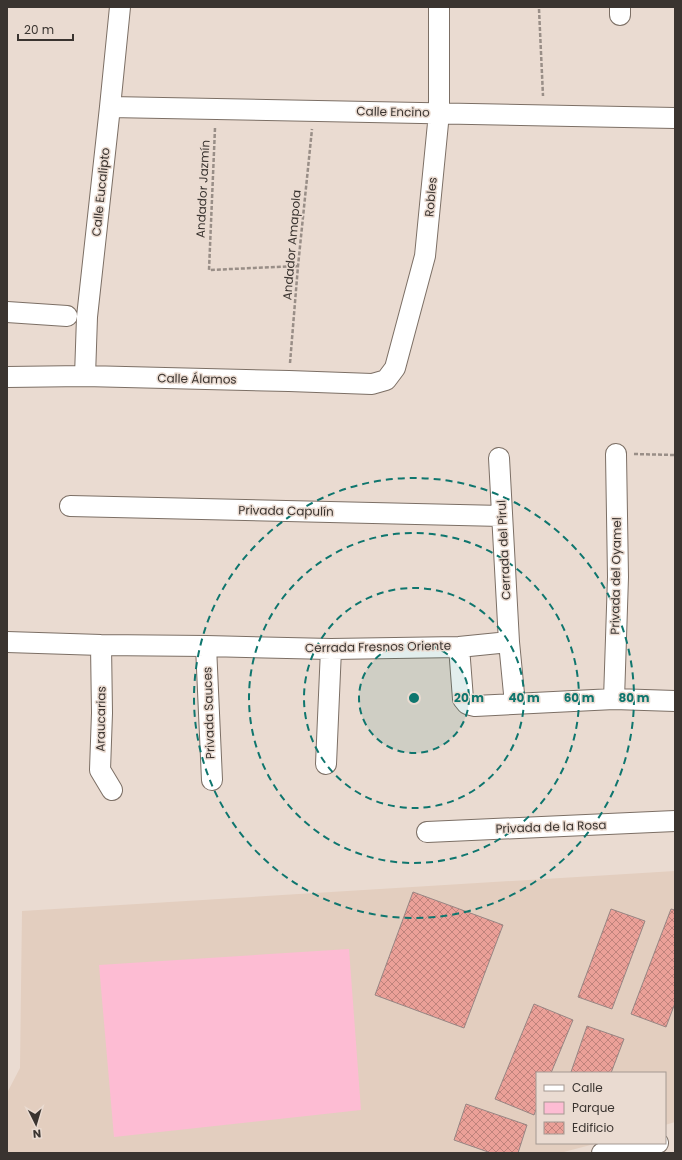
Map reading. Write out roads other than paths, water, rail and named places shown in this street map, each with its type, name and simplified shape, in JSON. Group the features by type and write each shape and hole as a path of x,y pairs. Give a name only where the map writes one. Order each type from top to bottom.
{"street":[{"name":"Calle Eucalipto","path":"85,376 87,317 120,7"},
{"name":"Robles","path":"386,380 395,368 425,256 439,113 439,7"},
{"name":"Calle Encino","path":"110,107 675,118"},
{"path":"7,312 67,316"},
{"name":"Calle Álamos","path":"7,377 85,376 372,384 386,380"},
{"name":"Privada del Oyamel","path":"614,699 618,577 616,454"},
{"name":"Cerrada del Pirul","path":"498,458 509,642"},
{"name":"Privada Capulín","path":"70,506 502,516"},
{"name":"Cerrada Fresnos Oriente","path":"16,642 331,649 459,647 509,642"},
{"path":"509,642 514,704"},
{"name":"Araucarias","path":"101,645 102,713 100,770 112,790"},
{"name":"Privada Sauces","path":"206,646 212,780"},
{"path":"459,647 463,699 467,704 475,706 614,699 675,701"},
{"path":"326,764 331,649"},
{"name":"Privada de la Rosa","path":"427,832 675,821"},
{"path":"602,1153 652,1144"}]}
